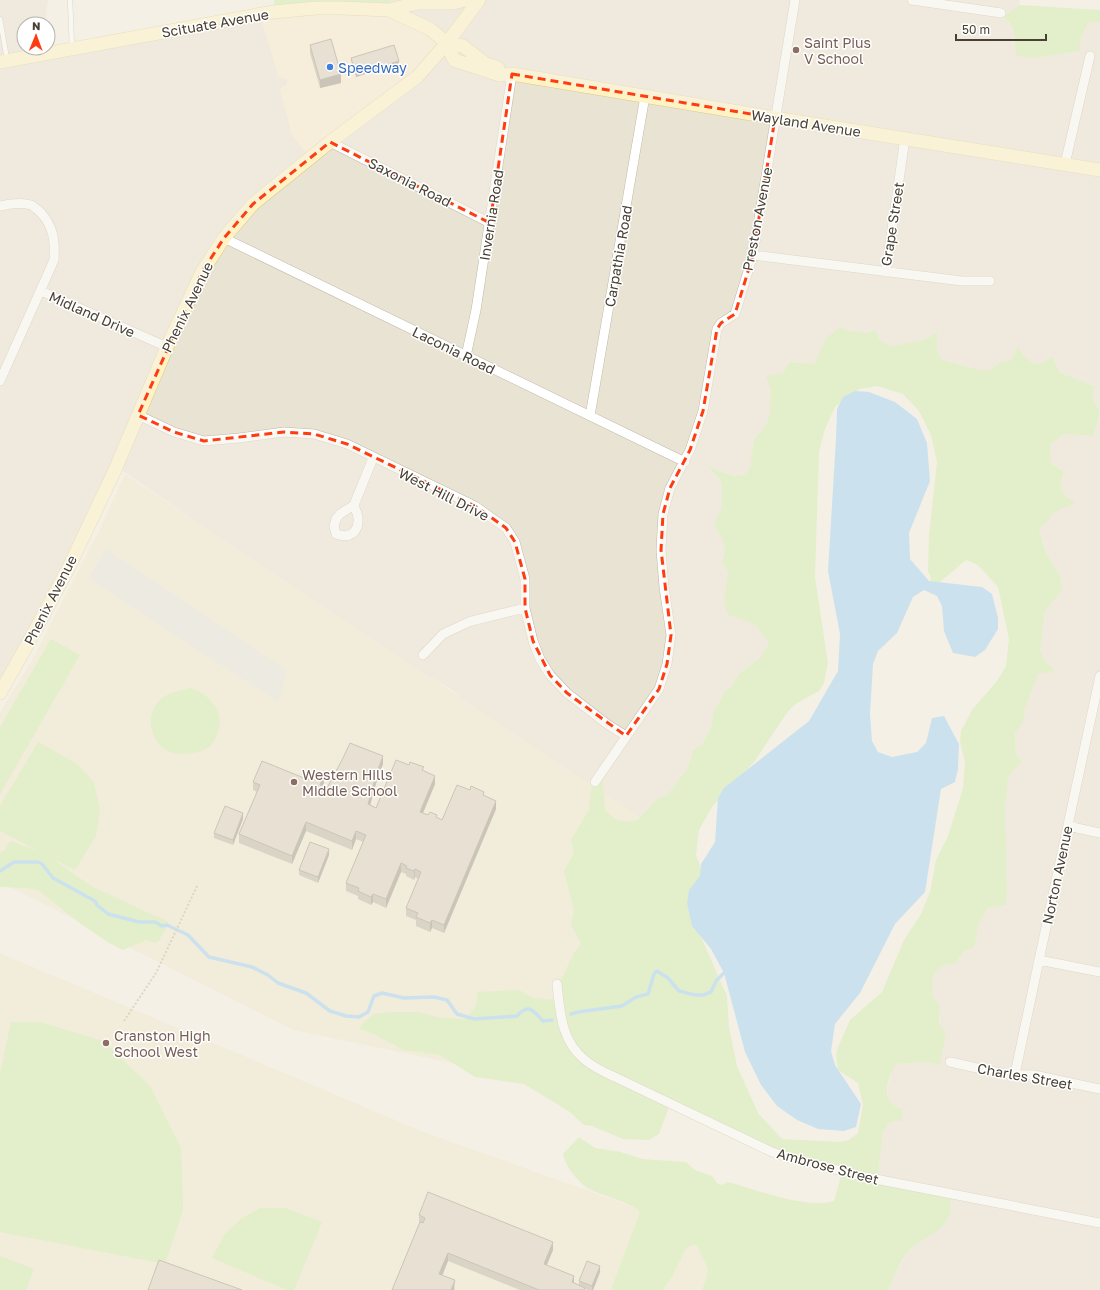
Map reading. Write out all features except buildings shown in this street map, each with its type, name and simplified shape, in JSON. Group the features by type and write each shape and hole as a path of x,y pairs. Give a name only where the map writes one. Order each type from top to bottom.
{"main road":[{"path":"389,10 418,3 453,3 466,0"},
{"name":"Phenix Avenue","path":"0,693 68,569 115,470 167,347 202,272 224,238 253,204 330,142 417,77 447,43 479,0"},
{"name":"Scituate Avenue","path":"4,62 273,12 316,8 389,10 430,29 447,43"},
{"name":"Wayland Avenue","path":"447,43 463,46 486,64 512,74 1100,170"}],"street":[{"name":"Preston Avenue","path":"594,782 659,689 667,664 671,635 664,588 661,550 663,514 670,488 685,462 703,411 717,329 721,323 735,314 753,255 795,0"},
{"path":"912,0 1001,13"},
{"path":"1065,164 1090,56"},
{"name":"Invernia Road","path":"466,356 476,310 512,74"},
{"name":"Carpathia Road","path":"590,416 644,96"},
{"name":"Grape Street","path":"753,255 886,272 905,138"},
{"name":"Saxonia Road","path":"330,142 490,222"},
{"path":"0,206 7,204 32,205 48,220 52,230 55,247 54,260 41,291"},
{"name":"Laconia Road","path":"224,238 685,462"},
{"path":"886,272 962,281 990,281"},
{"name":"Midland Drive","path":"0,381 41,291 167,347"},
{"name":"West Hill Drive","path":"138,415 174,432 204,440 240,438 284,432 314,434 347,444 373,458 475,506 506,528 515,542 525,579 525,608 533,641 540,659 550,675 573,697 607,724 626,736"},
{"path":"354,505 373,458"},
{"path":"423,655 443,634 471,621 525,608"},
{"name":"Norton Avenue","path":"1015,1074 1068,826 1098,698 1100,676"},
{"path":"1068,826 1100,833"},
{"path":"1039,960 1100,972"},
{"name":"Ambrose Street","path":"557,984 561,1015 566,1036 573,1048 585,1060 596,1068 772,1152 865,1177 1100,1223"},
{"name":"Charles Street","path":"950,1062 1004,1074 1034,1075 1100,1089"}],"lane":[{"path":"70,0 72,49"},
{"path":"0,18 4,62"}],"path":[{"path":"124,1021 156,973 198,884"}],"highlighted area":[{"path":"512,74 775,118 753,255 735,314 721,323 717,329 703,411 690,450 670,488 663,514 661,550 671,635 667,664 659,689 626,736 567,693 550,675 533,641 525,608 525,579 515,542 506,528 475,506 347,444 314,434 284,432 204,441 174,432 138,415 202,272 224,238 253,204 330,142 490,223"}],"shaded area":[{"path":"0,0 48,0 46,16 16,16 16,56 56,56 56,47 261,18 279,77 287,79 287,84 390,11 390,0 1020,0 1019,5 1004,18 1014,29 1014,43 1017,48 1036,58 1080,51 1080,40 1088,23 1100,22 1100,411 1093,399 1094,386 1059,372 1043,363 1034,364 1022,354 1018,347 1012,360 999,363 990,370 983,371 942,360 937,351 937,332 925,340 891,346 881,342 875,331 867,333 845,330 826,338 814,364 789,362 783,373 767,376 771,391 770,412 766,426 754,439 750,468 745,474 732,476 707,468 720,480 722,488 722,507 715,525 722,538 725,549 722,562 728,572 724,601 755,624 769,643 761,657 741,672 731,687 724,692 713,714 711,727 702,745 693,750 688,768 667,795 657,799 637,820 605,810 603,780 597,785 593,786 519,744 449,688 411,666 407,666 117,467 0,691"},
{"path":"390,11 448,43 312,159 292,136 280,89 287,84 287,79 279,77 261,18 276,14"},
{"path":"1100,413 1100,1290 888,1290 898,1268 908,1252 922,1240 877,1180 883,1132 890,1122 901,1121 902,1109 893,1105 888,1098 887,1089 892,1071 896,1064 927,1062 939,1065 940,1006 933,997 932,981 935,972 943,965 955,964 964,951 974,948 979,923 988,908 1006,905 1005,809 1008,777 1022,761 1016,755 1015,733 1023,723 1025,708 1038,674 1054,671 1046,662 1040,651 1045,611 1062,591 1060,576 1045,551 1039,529 1049,519 1063,494 1061,482 1064,472 1051,463 1050,445 1064,434 1094,436"},
{"name":"Western Hills Middle School","path":"125,474 693,852 643,986 485,1070 293,1030 0,882 0,712 31,662 101,527"},
{"path":"106,549 287,671 278,702 88,578"},
{"name":"Cranston High School West","path":"0,953 424,1132 642,1210 783,1290 0,1290"}],"green space":[{"path":"274,0 390,0 390,11 276,14"},
{"path":"1019,5 1100,10 1100,22 1088,23 1080,40 1080,51 1036,58 1016,55 1013,28 1004,17"},
{"path":"841,327 844,327 845,330 867,333 875,330 881,342 891,346 925,340 937,332 937,351 942,360 983,371 990,370 999,363 1012,360 1018,346 1022,354 1034,364 1043,363 1052,357 1059,372 1094,386 1093,399 1100,411 1094,436 1064,434 1050,445 1051,463 1064,472 1061,482 1063,494 1075,503 1052,513 1050,519 1039,529 1045,551 1060,576 1062,591 1045,611 1040,651 1046,662 1055,671 1038,674 1025,708 1023,723 1015,733 1016,755 1022,761 1008,777 1005,809 1006,905 988,908 979,923 974,948 964,951 955,964 943,965 935,972 932,981 933,997 940,1006 939,1023 946,1033 940,1065 927,1062 896,1064 889,1079 887,1091 890,1101 903,1109 901,1121 890,1122 883,1132 877,1180 948,1196 951,1199 949,1215 937,1231 908,1252 899,1265 888,1290 702,1290 707,1277 708,1269 697,1245 691,1245 685,1250 672,1277 663,1290 611,1290 639,1215 639,1210 587,1188 574,1175 564,1159 563,1154 579,1137 595,1148 621,1152 642,1159 686,1162 695,1170 712,1176 717,1183 722,1185 728,1182 795,1201 822,1203 834,1201 841,1176 839,1174 786,1162 669,1107 659,1134 649,1140 623,1139 592,1126 584,1125 570,1112 524,1084 475,1077 440,1055 403,1050 374,1034 359,1029 363,1023 374,1014 389,1012 417,1012 442,1018 466,1019 476,1005 478,992 519,990 533,998 557,1000 559,984 574,953 581,944 571,925 574,910 564,871 574,853 571,840 589,810 591,790 593,786 597,785 603,780 605,810 616,820 629,822 637,820 657,799 667,795 688,768 693,750 702,745 711,727 713,714 724,692 731,687 741,672 761,657 769,643 755,624 728,615 724,601 728,572 722,562 725,549 722,538 714,525 722,507 722,488 720,480 707,467 733,476 745,474 750,468 754,439 766,426 770,412 771,391 766,376 783,373 789,362 814,364 826,338","holes":["877,386 903,394 919,411 931,435 937,462 929,535 928,572 930,574 931,583 940,582 966,560 978,565 998,587 1009,639 1006,666 997,681 972,710 961,731 960,742 965,762 963,788 948,836 936,860 930,892 921,914 904,940 882,992 850,1020 838,1047 836,1055 838,1070 858,1083 863,1105 858,1133 849,1140 840,1142 782,1139 758,1113 737,1066 729,1028 727,996 701,937 702,928 713,899 696,855 699,830 712,807 754,762 789,710 797,703 819,691 824,683 828,663 815,577 819,451 825,429 835,407 859,389"]},
{"path":"51,639 80,655 0,794 0,727"},
{"path":"190,688 204,695 215,706 220,719 217,735 210,747 205,750 178,754 169,752 161,746 153,733 151,726 152,712 160,699 172,693"},
{"path":"38,742 76,763 94,782 100,811 96,836 75,870 51,858 91,886 168,922 158,942 155,943 146,940 123,950 109,943 81,924 38,890 0,887 0,852 5,850 10,841 38,851 0,831 0,806"},
{"path":"11,1022 40,1022 103,1041 150,1086 181,1148 183,1210 165,1264 0,1232 0,1074"},
{"path":"260,1208 285,1208 322,1222 294,1290 287,1290 212,1258 225,1234 241,1219"},
{"path":"0,1256 34,1269 26,1290 0,1290"}],"water":[{"path":"855,391 869,392 895,402 917,419 927,443 930,481 909,533 910,559 929,581 982,587 992,594 998,618 998,629 985,650 975,657 953,653 944,631 942,606 937,596 924,590 913,597 897,633 878,651 873,664 870,714 872,741 878,752 892,757 917,752 926,743 932,718 944,716 959,744 958,769 955,782 941,789 925,892 895,924 860,993 835,1024 831,1051 835,1065 861,1104 856,1127 844,1131 818,1129 797,1120 777,1106 761,1085 745,1052 724,973 711,949 692,926 687,903 689,890 700,876 701,864 715,842 718,798 724,788 809,721 838,671 840,634 828,571 837,409 843,397"}],"waterway":[{"path":"0,871 14,862 38,862 42,864 53,878 95,901 97,905 108,914 139,922 155,922 162,926 167,925 188,935 209,957 252,967 268,975 278,983 306,993 330,1011 346,1016 359,1017 368,1012 374,996 382,993 404,998 434,997 447,1000 457,1014 474,1019 517,1016 527,1009 533,1011 543,1021 552,1020"},
{"path":"571,1014 622,1006 636,997 648,994 654,974 657,971 668,978 679,991 695,995 703,995 711,992 716,981 724,973"}],"place":[{"name":"Saint Pius V School","path":"796,50"},
{"name":"Speedway","path":"330,67"},
{"name":"Western Hills Middle School","path":"294,782"},
{"name":"Cranston High School West","path":"106,1043"}]}
